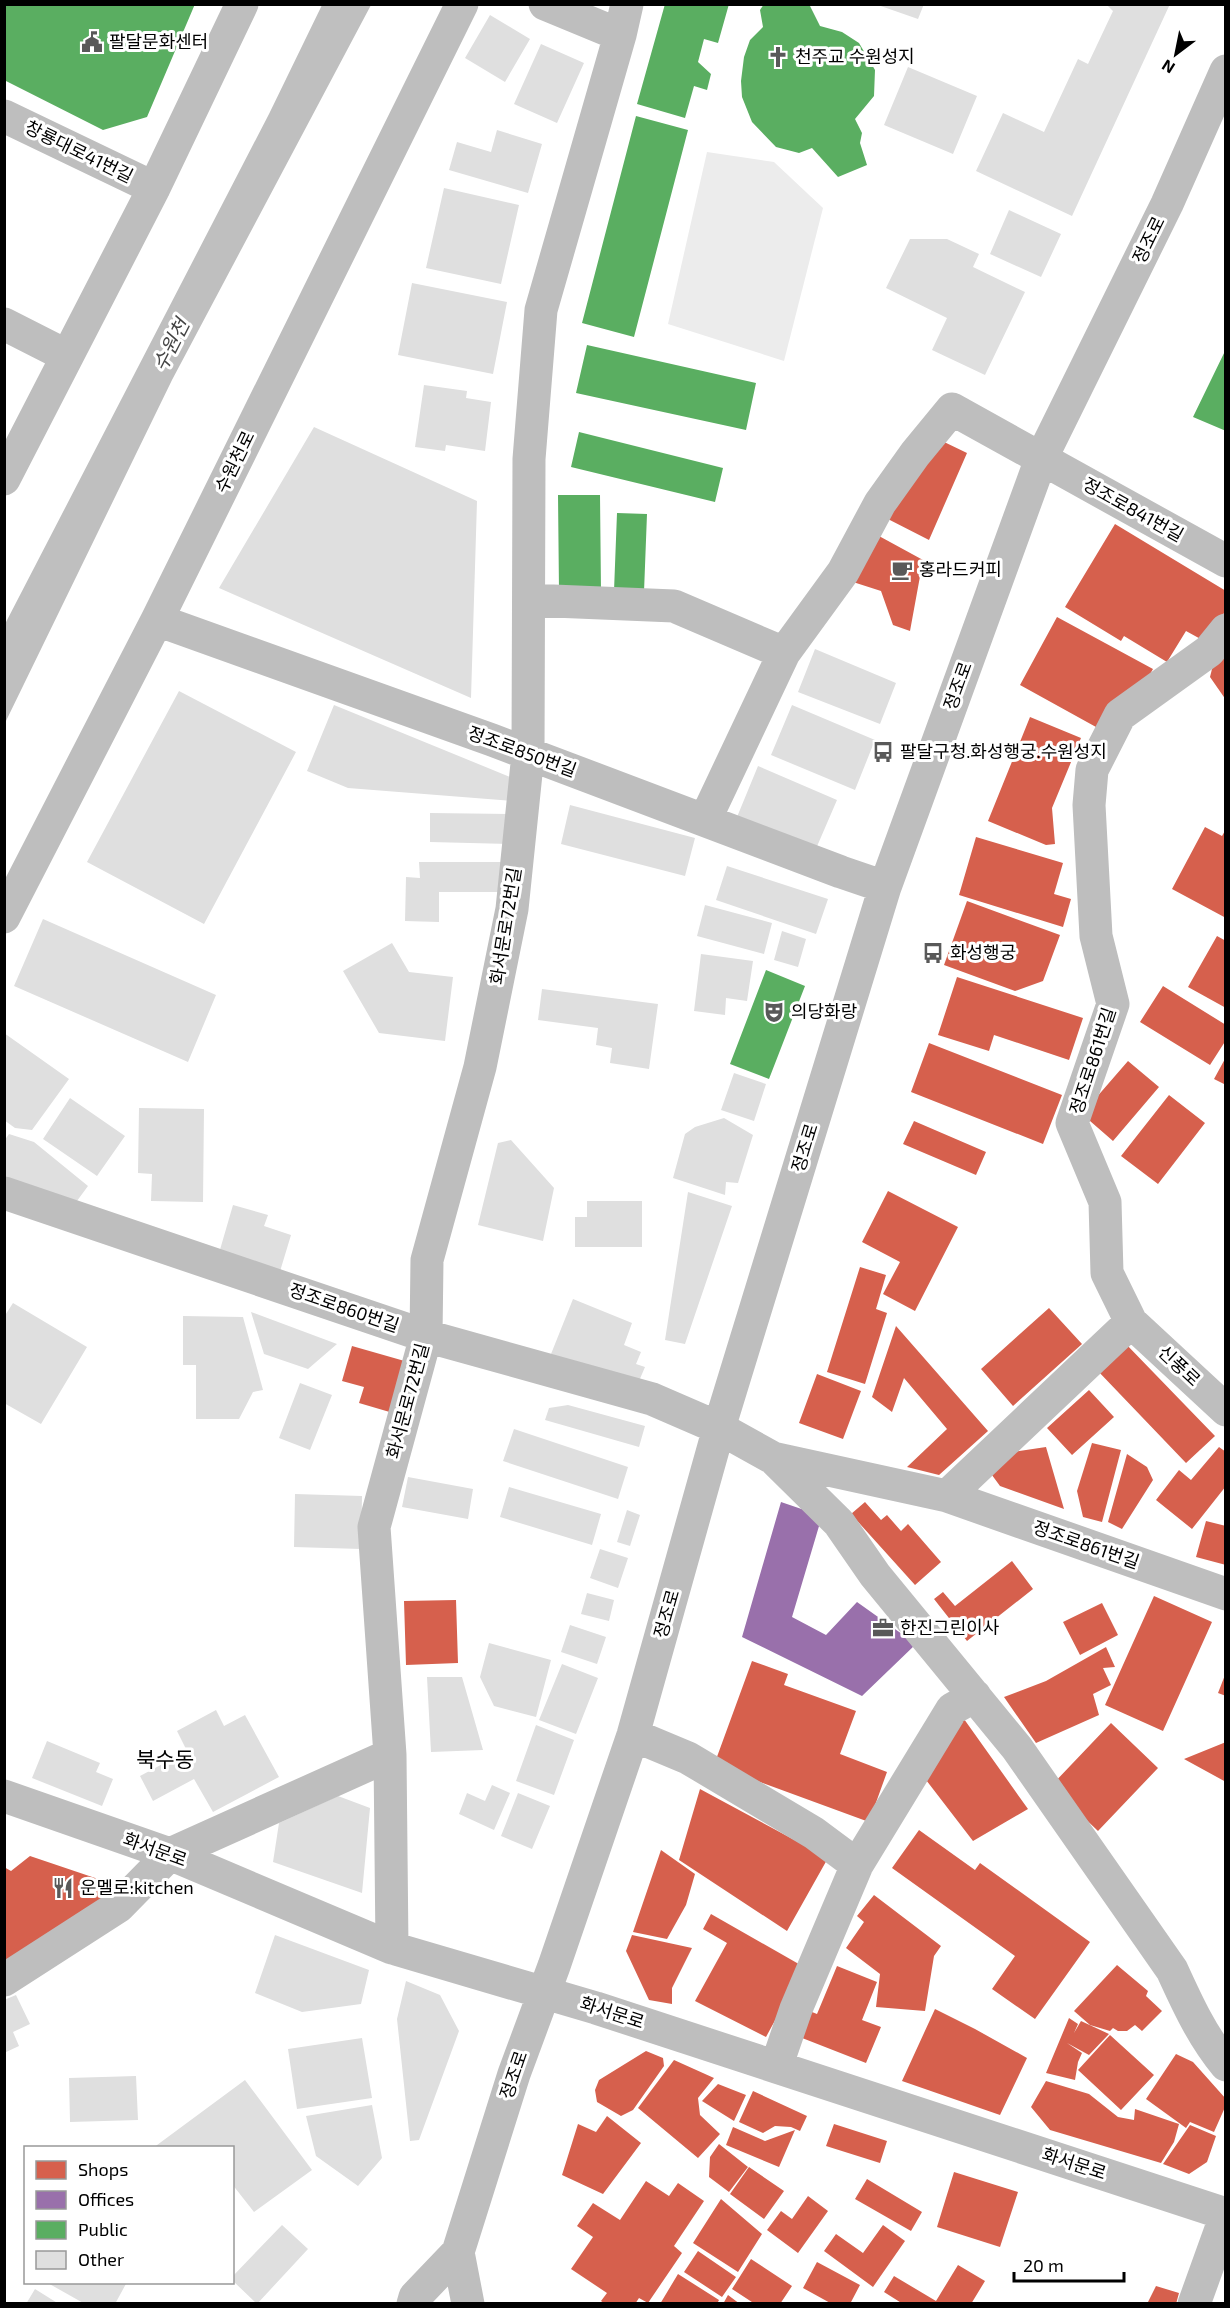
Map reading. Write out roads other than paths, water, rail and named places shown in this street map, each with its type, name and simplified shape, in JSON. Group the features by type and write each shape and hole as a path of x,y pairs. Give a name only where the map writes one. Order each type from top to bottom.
{"street":[{"path":"4,479 154,188 243,4"},
{"name":"수원천로","path":"4,918 157,620 462,4"},
{"path":"545,4 624,20"},
{"name":"화서문로72번길","path":"392,1948 390,1755 374,1527 426,1336 427,1260 480,1067 512,909 528,754 529,459 541,310 624,20"},
{"name":"정조로","path":"413,2304 415,2297 458,2252 514,2074 545,1992 633,1735 719,1428 885,887 1041,459 1167,204 1226,71"},
{"name":"창룡대로41번길","path":"4,116 154,188"},
{"path":"4,324 67,356"},
{"name":"정조로841번길","path":"784,653 843,572 880,503 915,454 952,410 1226,561"},
{"path":"528,600 674,606 784,653 705,820"},
{"name":"정조로850번길","path":"157,620 528,754 885,887"},
{"name":"정조로861번길","path":"1131,1322 1107,1273 1105,1202 1072,1123 1113,1004 1096,936 1089,805 1092,770 1120,715 1209,651 1226,630"},
{"name":"정조로860번길","path":"4,1193 426,1336 652,1399 719,1428"},
{"path":"947,1496 1131,1322"},
{"name":"신풍로","path":"1131,1322 1226,1410"},
{"name":"정조로861번길","path":"719,1428 773,1458 947,1496 1226,1594"},
{"path":"773,1458 839,1523 875,1575 1017,1748 1172,1970 1189,2007 1214,2050 1226,2065"},
{"path":"777,2067 796,2009 857,1865 952,1709 975,1696"},
{"path":"633,1735 688,1758 814,1833 857,1865"},
{"path":"4,1980 119,1906 170,1854 390,1755"},
{"name":"화서문로","path":"4,1796 170,1854 392,1948 545,1992 1226,2214"},
{"path":"1194,2304 1226,2214"},
{"name":"정조로","path":"458,2252 468,2304"}],"water":[{"name":"수원천","path":"322,5 371,5 172,380 5,723 5,624 269,114"}],"place":[{"name":"팔달문화센터","path":"92,42"},
{"name":"천주교 수원성지","path":"778,57"},
{"name":"홍라드커피","path":"902,570"},
{"name":"팔달구청.화성행궁.수원성지","path":"883,752"},
{"name":"화성행궁","path":"933,953"},
{"name":"의당화랑","path":"774,1012"},
{"name":"한진그린이사","path":"883,1628"},
{"name":"운멜로:kitchen","path":"63,1888"}],"district":[{"name":"북수동","path":"165,1760"}]}
